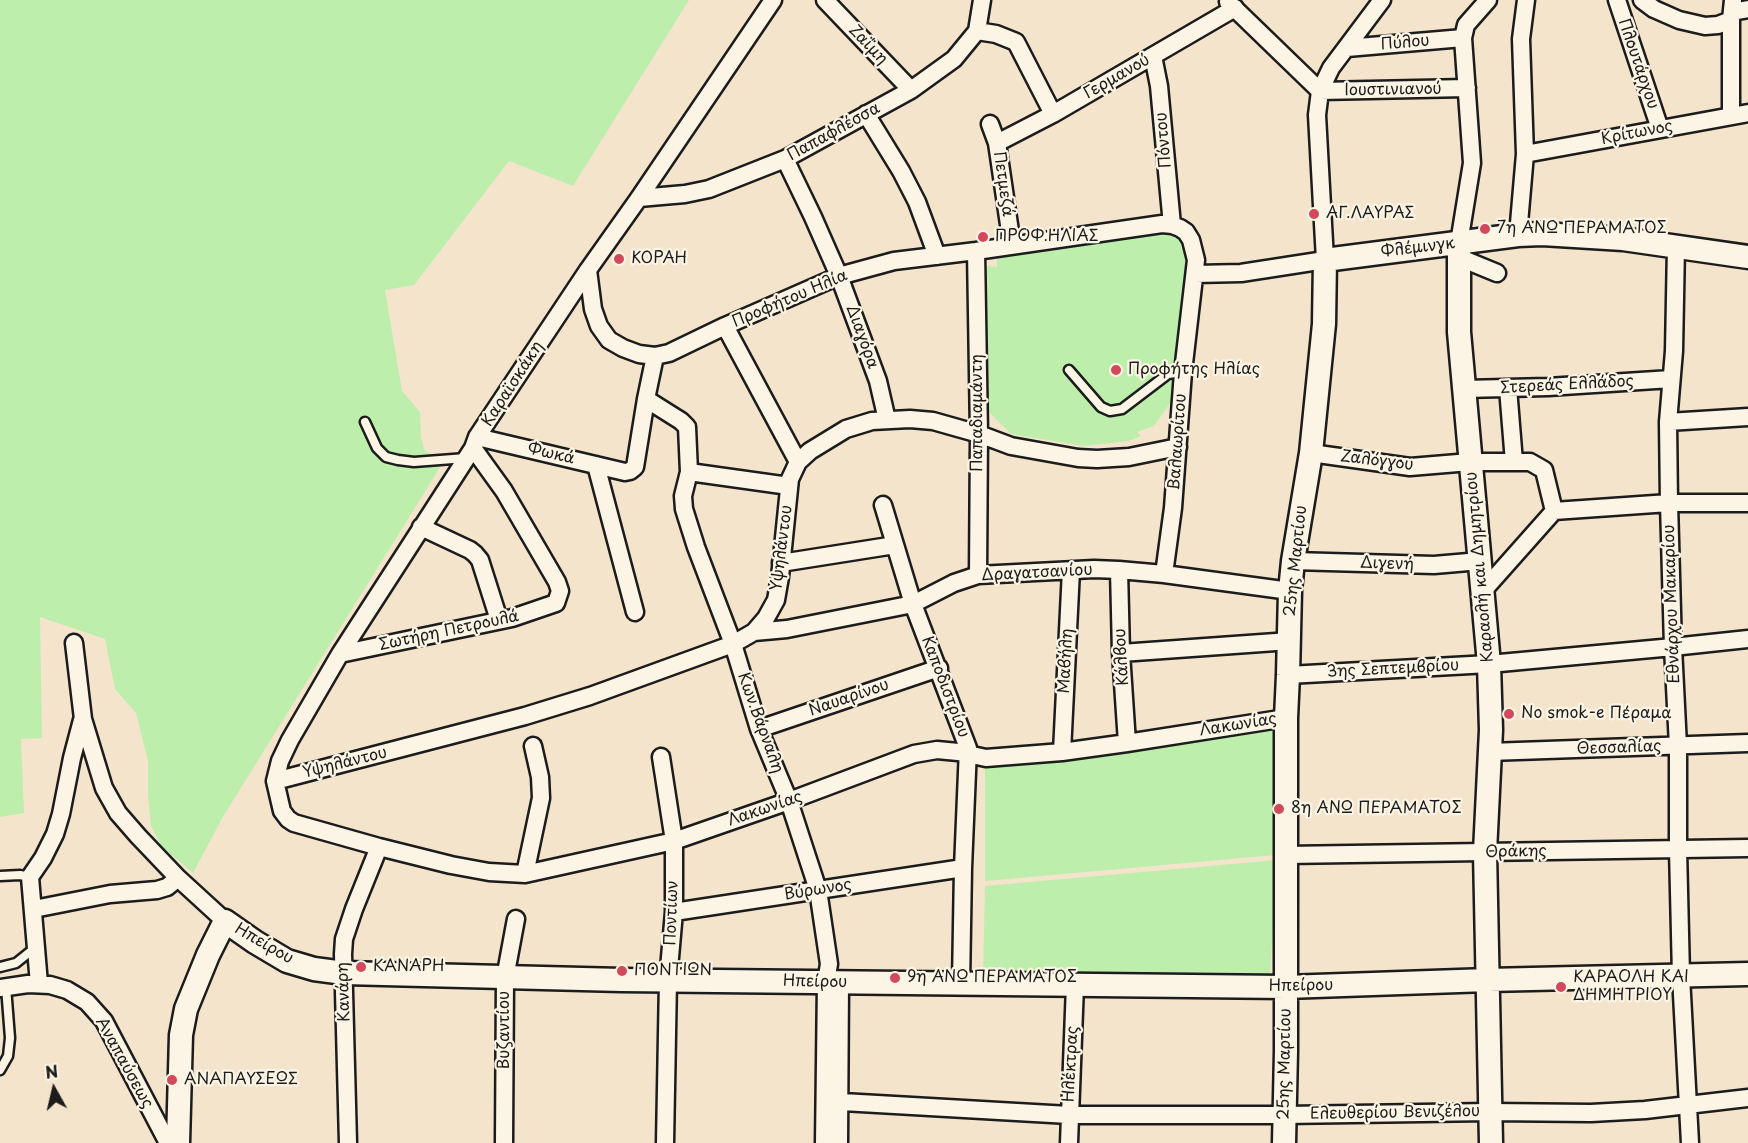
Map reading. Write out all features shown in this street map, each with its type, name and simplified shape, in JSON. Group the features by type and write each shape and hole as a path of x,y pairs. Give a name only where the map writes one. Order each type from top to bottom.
{"street":[{"name":"Καραϊσκάκη","path":"275,781 280,761 290,740 340,654 588,270 773,0"},
{"name":"Ζαΐμη","path":"825,0 911,90"},
{"path":"982,0 977,31 996,34 1016,42 1053,114"},
{"name":"25ης Μαρτίου","path":"1284,1143 1286,718 1290,591 1311,453 1324,324 1325,260 1317,116 1320,92 1331,68 1382,0"},
{"path":"1463,38 1466,25 1488,0"},
{"path":"1518,236 1525,154 1521,39 1526,0"},
{"name":"Πλουτάρχου","path":"1617,0 1660,129"},
{"path":"1642,0 1654,9 1679,20 1705,26 1718,25 1736,10"},
{"path":"1230,4 1320,92"},
{"name":"Γερμανού","path":"997,143 1053,114 1153,56 1230,4"},
{"path":"1731,116 1736,10"},
{"name":"Παπαφλέσσα","path":"639,198 685,194 709,189 785,159 911,90 954,59 977,31"},
{"name":"Πύλου","path":"1347,48 1463,38"},
{"name":"Καραολή και Δημητρίου","path":"1463,38 1472,163 1459,250 1459,332 1489,664 1491,730 1485,852 1491,1143"},
{"name":"Πόντου","path":"1153,56 1159,86 1172,225"},
{"name":"Ιουστινιανού","path":"1320,92 1467,88"},
{"name":"Κρίτωνος","path":"1525,154 1748,113"},
{"path":"866,114 917,202 937,256"},
{"name":"Πετμεζά","path":"990,124 997,143 1012,245"},
{"name":"Διαγόρα","path":"785,159 839,276 878,381 887,420"},
{"name":"Προφήτου Ηλία","path":"655,356 669,353 839,276 894,261 1162,224 1172,225"},
{"path":"1172,225 1186,232 1191,240 1196,260 1195,274"},
{"name":"Φλέμινγκ","path":"1195,274 1240,273 1325,260 1459,250 1518,236 1623,239 1748,257"},
{"name":"Εθνάρχου Μακαρίου","path":"1677,246 1674,351 1668,422 1669,502 1672,647 1678,746 1681,976 1690,1143"},
{"path":"1459,250 1497,273"},
{"name":"Παπαδιαμάντη","path":"976,251 979,434 978,575"},
{"path":"588,270 593,309 599,326 609,340 639,354 655,356 646,399"},
{"name":"Βαλαωρίτου","path":"1164,574 1173,508 1183,372 1195,274"},
{"path":"725,326 798,462 810,451 846,429 872,421 887,420 933,421 1011,446 1078,458 1129,457 1178,447"},
{"name":"Στερεάς Ελλάδος","path":"1464,389 1671,379"},
{"path":"1508,388 1514,462"},
{"name":"Φωκά","path":"472,448 630,471 635,467 646,399"},
{"name":"Κων.Βάρναλη","path":"646,399 687,427 689,472 683,496 684,508 696,547 733,644 759,729 789,801 818,890 833,982 832,1101 839,1143"},
{"path":"1668,422 1748,417"},
{"name":"Σωτήρη Πετρουλά","path":"340,654 512,618 556,603 560,591 557,582 504,491 472,448"},
{"name":"Ζαλόγγου","path":"1311,453 1410,467 1470,462 1530,462 1544,470 1554,511"},
{"name":"Υψηλάντου","path":"275,781 525,716 590,696 733,644 754,632 766,618 776,600 790,479 798,462"},
{"path":"596,465 635,612"},
{"path":"689,472 789,486"},
{"path":"1483,591 1554,511 1669,502 1748,503"},
{"name":"Καποδιστρίου","path":"883,505 913,604 968,748 961,984"},
{"path":"421,527 475,554 480,560 499,620"},
{"path":"781,563 895,545"},
{"name":"Διγενή","path":"1293,561 1434,565 1480,561"},
{"name":"Μαβήλη","path":"1062,752 1071,570"},
{"name":"Δραγατσανίου","path":"754,632 787,629 913,604 954,583 978,575 1119,570 1290,591"},
{"name":"Κάλβου","path":"1119,570 1121,653 1127,743"},
{"name":"3ης Σεπτεμβρίου","path":"1288,675 1489,664 1748,639"},
{"path":"1121,653 1290,641"},
{"name":"Ηπείρου","path":"74,643 82,719 104,788 118,813 178,878 225,921 287,961 314,969 344,973 505,978 1286,987 1748,974"},
{"name":"Ναυαρίνου","path":"759,729 939,668"},
{"name":"Λακωνίας","path":"275,781 282,812 294,823 451,865 489,872 525,874 674,841 914,754 937,750 986,758 1062,752 1286,718"},
{"path":"39,984 30,877 55,834 82,719"},
{"name":"Θεσσαλίας","path":"1490,752 1748,743"},
{"path":"525,874 540,798 540,777 533,746"},
{"name":"Ποντίων","path":"661,757 674,841 674,912 668,980 665,1143"},
{"name":"Κανάρη","path":"348,1143 344,939 379,847"},
{"name":"Θράκης","path":"1285,855 1748,848"},
{"name":"Βύρωνος","path":"674,912 963,868"},
{"path":"34,909 110,894 167,888 178,878"},
{"name":"Βυζαντίου","path":"504,1143 505,978 516,919"},
{"path":"178,1143 182,1035 186,1009 225,921"},
{"name":"Αναπαύσεως","path":"3,988 39,984 60,987 87,1002 104,1021 168,1143"},
{"name":"Ηλέκτρας","path":"1069,1143 1075,985"},
{"name":"Ελευθερίου Βενιζέλου","path":"832,1101 1069,1115 1284,1115 1591,1113 1688,1106 1748,1098"},
{"name":"Κων.Βάρναλη","path":"824,1143 832,1101"}],"lane":[{"path":"1069,370 1101,407 1110,411 1122,409 1168,374 1183,372"},
{"path":"365,422 377,448 386,458 414,462 472,448"},
{"path":"0,876 30,877"},
{"path":"0,967 16,963 37,947"},
{"path":"0,1070 8,1056 10,1038 3,988"}],"green space":[{"path":"0,0 689,0 573,186 509,161 414,285 385,290 402,391 420,412 421,438 425,451 444,461 224,815 193,873 161,846 151,826 148,761 136,713 115,689 105,639 40,617 42,738 21,739 24,813 0,817"},
{"path":"1160,232 1183,241 1188,259 1176,395 1154,426 1137,432 1141,436 1129,441 1084,446 1011,434 989,412 987,266 997,267 997,255"},
{"path":"1282,725 1275,855 985,881 985,767"},
{"path":"1277,860 1270,975 983,974 985,886"}],"place":[{"name":"ΑΓ.ΛΑΥΡΑΣ","path":"1314,214"},
{"name":"7η ΑΝΩ ΠΕΡΑΜΑΤΟΣ","path":"1485,229"},
{"name":"ΠΡΟΦ.ΗΛΙΑΣ","path":"983,237"},
{"name":"ΚΟΡΑΗ","path":"619,259"},
{"name":"Προφήτης Ηλίας","path":"1116,370"},
{"name":"No smok-e Πέραμα","path":"1509,714"},
{"name":"8η ΑΝΩ ΠΕΡΑΜΑΤΟΣ","path":"1279,809"},
{"name":"ΚΑΝΑΡΗ","path":"361,967"},
{"name":"ΠΟΝΤΙΩΝ","path":"622,971"},
{"name":"9η ΑΝΩ ΠΕΡΑΜΑΤΟΣ","path":"895,978"},
{"name":"ΚΑΡΑΟΛΗ ΚΑΙ ΔΗΜΗΤΡΙΟΥ","path":"1561,987"},
{"name":"ΑΝΑΠΑΥΣΕΩΣ","path":"172,1080"}]}
